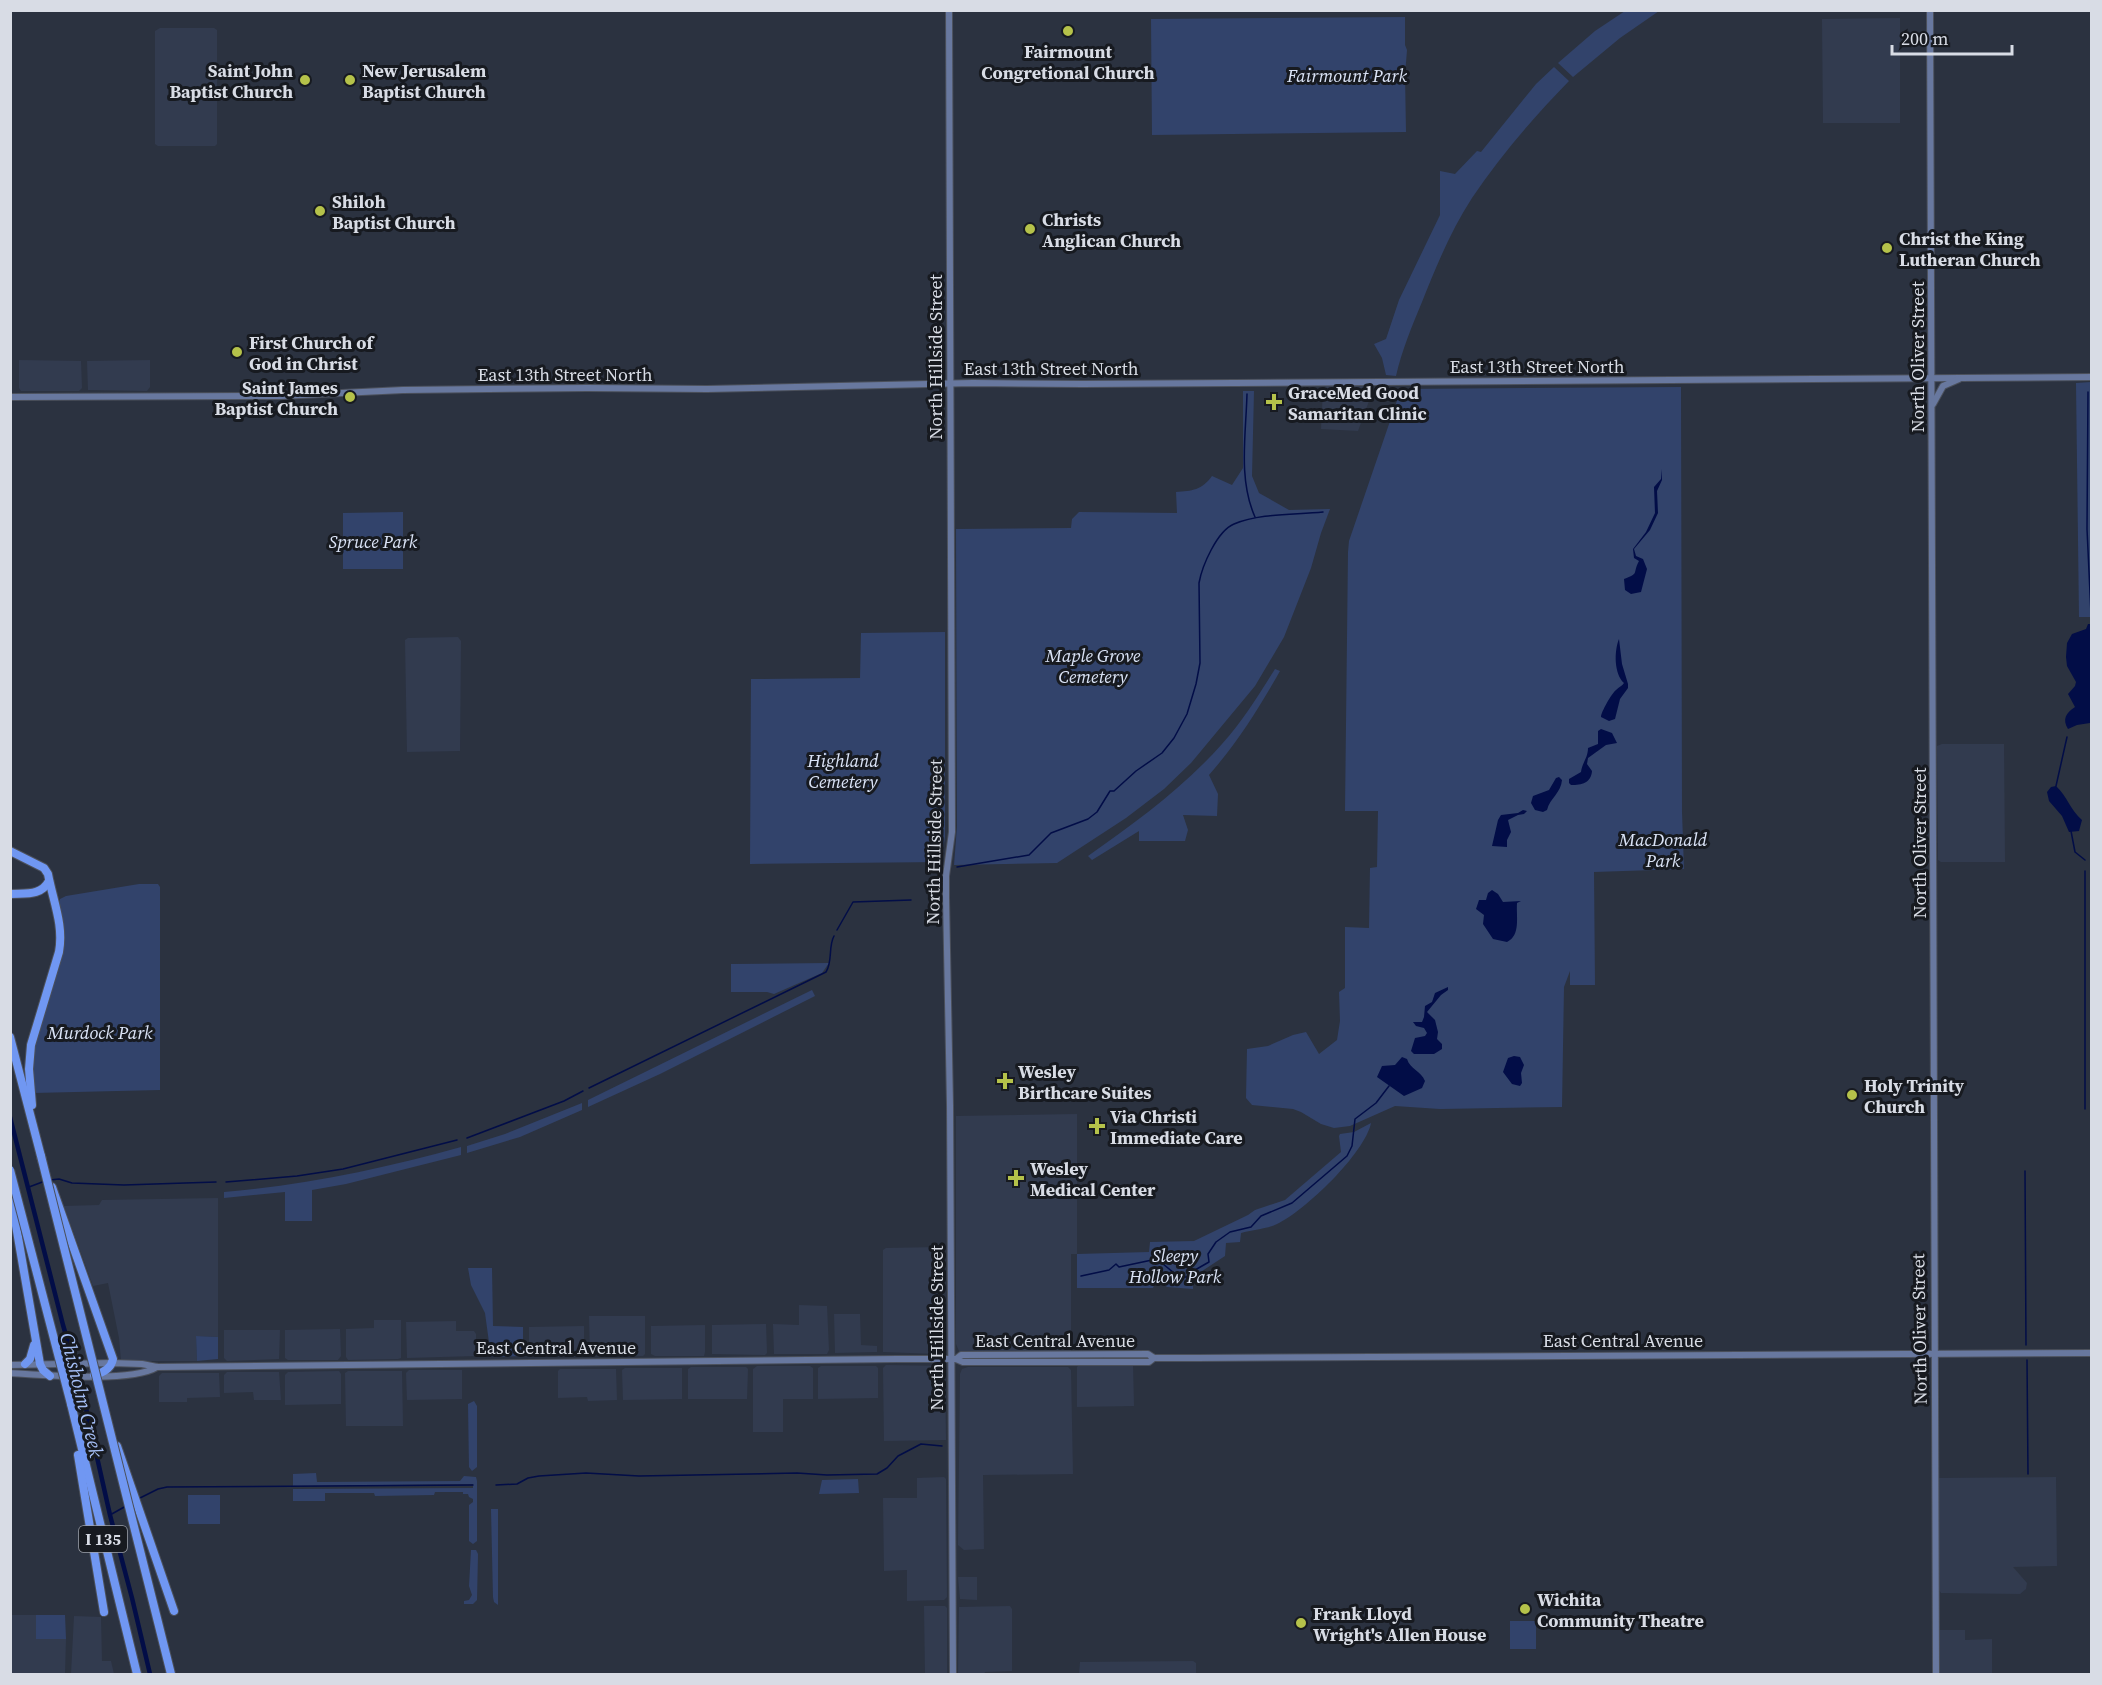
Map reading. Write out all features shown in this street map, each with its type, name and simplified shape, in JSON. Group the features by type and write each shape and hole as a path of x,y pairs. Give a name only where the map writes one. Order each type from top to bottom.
{"highway":[{"path":"10,851 44,868 60,920 61,940 33,1034 29,1069 36,1136"},
{"path":"10,894 40,891 49,881"},
{"name":"I 135","path":"10,1037 171,1674"},
{"path":"41,1156 113,1359 112,1364 103,1372 94,1375"},
{"name":"I 135","path":"10,1170 71,1404 137,1674"},
{"path":"10,1191 40,1364 50,1376"},
{"path":"25,1364 34,1349 32,1321"},
{"path":"71,1404 104,1612"},
{"path":"107,1418 174,1611"}],"main road":[{"name":"North Hillside Street","path":"949,10 952,832 946,876 946,897 953,1359 953,1674"},
{"name":"North Oliver Street","path":"1930,10 1936,1674"},
{"name":"East 13th Street North","path":"10,396 280,396 403,390 707,389 950,383 2091,377"},
{"path":"1932,407 1943,386 1964,378"},
{"name":"East Central Avenue","path":"953,1359 961,1355 1146,1354 1154,1358 2091,1353"},
{"path":"1098,1362 1108,1358 1142,1357 1146,1354"},
{"name":"East Central Avenue","path":"10,1365 142,1364 157,1367 953,1359 963,1362 1149,1362 1154,1358"},
{"name":"East Central Avenue","path":"10,1373 50,1376 94,1375 149,1371 157,1367"}],"shaded area":[{"path":"1900,18 1900,123 1823,123 1822,19"},
{"path":"160,28 214,28 217,30 217,144 215,146 158,146 155,144 155,31"},
{"path":"19,360 81,361 82,388 79,391 21,391 19,388"},
{"path":"150,360 150,387 147,391 88,390 87,361"},
{"path":"1326,386 1370,386 1369,401 1358,431 1321,429 1323,390"},
{"path":"1662,469 1662,480 1657,491 1658,513 1650,530 1634,549 1636,556 1643,559 1647,569 1641,592 1631,594 1625,590 1624,579 1634,574 1639,561 1634,558 1633,549 1646,532 1655,513 1654,487 1661,479"},
{"path":"2088,624 2092,624 2091,721 2068,729 2065,722 2066,716 2075,707 2068,694 2076,682 2067,666 2067,643 2072,634 2086,629"},
{"path":"458,637 461,641 460,751 407,752 405,640 408,638"},
{"path":"1619,639 1628,688 1620,699 1615,719 1609,721 1601,717 1603,711 1614,692 1624,683 1618,674 1616,662"},
{"path":"1601,729 1612,733 1617,743 1606,745 1588,758 1587,764 1592,771 1588,781 1571,785 1569,779 1581,772 1588,748 1598,744 1598,731"},
{"path":"1942,744 2004,744 2005,862 1941,862 1938,860 1937,746"},
{"path":"1559,777 1562,780 1561,785 1547,810 1543,812 1535,810 1531,803 1533,796 1549,790"},
{"path":"2056,786 2082,820 2079,831 2069,832 2062,816 2049,801 2047,792 2051,787"},
{"path":"1523,810 1527,811 1508,820 1511,832 1507,840 1507,847 1492,846 1501,815 1518,813"},
{"path":"1492,890 1503,902 1521,901 1517,903 1516,930 1507,942 1493,939 1483,924 1484,915 1476,909 1479,900 1486,900 1488,893"},
{"path":"1448,987 1448,990 1427,1012 1435,1020 1437,1039 1442,1044 1442,1049 1434,1054 1414,1054 1411,1051 1415,1038 1425,1036 1427,1033 1424,1028 1416,1026 1413,1022 1422,1022 1425,1006 1432,1002 1435,993"},
{"path":"1402,1057 1407,1059 1425,1081 1422,1088 1404,1096 1377,1077 1382,1066 1395,1065"},
{"path":"1520,1057 1524,1065 1520,1086 1512,1084 1503,1072 1508,1058"},
{"name":"Wesley Medical Center","path":"1077,1114 1077,1254 1071,1254 1071,1351 966,1353 959,1351 956,1344 956,1116"},
{"path":"218,1198 218,1337 196,1336 197,1361 121,1361 119,1338 108,1283 93,1286 64,1206 99,1205 102,1200"},
{"path":"940,1247 943,1249 945,1347 942,1352 936,1354 883,1352 883,1250 886,1248"},
{"path":"799,1305 827,1306 829,1350 827,1354 774,1354 773,1324 799,1325"},
{"path":"834,1314 860,1314 861,1345 877,1346 877,1352 835,1353"},
{"path":"589,1316 645,1316 645,1354 643,1356 590,1355"},
{"path":"374,1320 401,1320 401,1358 348,1360 346,1357 346,1329 374,1328"},
{"path":"456,1321 456,1331 474,1331 476,1334 476,1356 407,1358 406,1322"},
{"path":"766,1324 767,1353 765,1355 712,1354 712,1325"},
{"path":"705,1325 704,1356 655,1356 651,1354 651,1326"},
{"path":"584,1326 584,1355 582,1357 529,1357 529,1327"},
{"path":"340,1329 341,1356 338,1360 288,1360 285,1358 285,1330"},
{"path":"224,1330 280,1330 279,1359 227,1361 224,1358"},
{"path":"1080,1364 1133,1364 1134,1406 1077,1407 1077,1367"},
{"path":"886,1365 945,1366 946,1440 884,1441 883,1368"},
{"path":"757,1366 810,1366 813,1368 813,1399 783,1399 783,1432 753,1432 753,1369"},
{"path":"821,1366 876,1366 878,1368 878,1398 818,1399 818,1368"},
{"path":"691,1367 746,1367 748,1369 747,1399 688,1399 688,1369"},
{"path":"968,1367 1068,1367 1071,1370 1073,1474 983,1475 984,1549 964,1550 958,1545 960,1374 962,1369"},
{"path":"625,1368 682,1368 682,1399 623,1400 622,1370"},
{"path":"560,1369 616,1369 617,1400 588,1401 587,1397 558,1398 558,1371"},
{"path":"409,1370 462,1370 462,1399 407,1400 406,1373"},
{"path":"339,1371 341,1374 341,1404 285,1405 285,1375 288,1372"},
{"path":"348,1371 402,1371 403,1426 346,1426 345,1373"},
{"path":"227,1372 279,1372 281,1400 254,1400 253,1392 224,1393 224,1375"},
{"path":"162,1373 219,1373 220,1397 187,1398 187,1402 159,1402 159,1376"},
{"path":"944,1477 946,1479 947,1597 944,1600 907,1601 907,1570 884,1571 883,1498 917,1498 917,1478"},
{"path":"2056,1477 2057,1566 2013,1567 2027,1583 2026,1589 2020,1594 1941,1593 1939,1590 1939,1478"},
{"path":"958,1577 977,1577 977,1600 960,1599"},
{"path":"924,1606 945,1606 947,1608 947,1674 925,1674"},
{"path":"1010,1606 1012,1609 1012,1671 958,1674 959,1607"},
{"path":"11,1615 36,1615 36,1639 66,1639 65,1674 11,1674"},
{"path":"74,1616 101,1617 102,1661 111,1661 114,1674 71,1674"},
{"path":"1939,1630 1965,1630 1965,1640 1992,1639 1992,1674 1939,1674"},
{"path":"1193,1661 1196,1663 1196,1674 1079,1674 1080,1662"}],"green space":[{"path":"1625,11 1659,11 1620,38 1573,77 1558,63 1595,31"},
{"name":"Fairmount Park","path":"1405,17 1406,132 1152,135 1151,19"},
{"path":"1554,67 1569,81 1518,137 1472,198 1438,262 1401,357 1396,376 1386,375 1382,358 1374,344 1386,339 1399,300 1440,215 1440,171 1455,174 1477,151 1481,152 1536,84"},
{"path":"2091,382 2091,617 2079,617 2076,383"},
{"name":"MacDonald Park","path":"1681,387 1684,869 1594,872 1595,985 1570,985 1570,971 1564,987 1562,1107 1440,1109 1395,1106 1350,1126 1334,1128 1321,1124 1293,1109 1252,1105 1246,1098 1247,1049 1268,1046 1306,1032 1319,1054 1337,1040 1340,1021 1339,992 1345,988 1345,927 1369,928 1370,868 1377,867 1378,811 1345,811 1348,552 1349,541 1401,389"},
{"name":"Maple Grove Cemetery","path":"1243,391 1254,391 1252,476 1259,493 1289,510 1330,509 1311,568 1284,637 1255,686 1191,763 1164,789 1126,818 1057,863 954,865 957,827 956,529 1071,528 1072,519 1079,512 1177,513 1176,492 1196,489 1212,476 1232,485 1243,468"},
{"name":"Spruce Park","path":"403,512 403,569 343,569 343,513"},
{"name":"Highland Cemetery","path":"945,632 945,837 941,862 750,864 751,679 860,678 861,633"},
{"path":"1275,669 1280,671 1256,712 1209,775 1218,794 1217,816 1183,815 1188,830 1185,841 1139,841 1139,831 1092,860 1088,856 1158,804 1207,760 1237,726"},
{"name":"Murdock Park","path":"139,884 158,884 160,887 160,1090 33,1093 34,1046 59,962 60,899 66,896"},
{"path":"829,963 822,973 774,994 731,992 731,964"},
{"path":"812,990 815,996 660,1074 588,1107 588,1100"},
{"path":"582,1103 582,1110 520,1137 467,1153 467,1146 505,1134"},
{"name":"Sleepy Hollow Park","path":"1371,1123 1358,1150 1317,1194 1303,1207 1277,1224 1241,1233 1240,1242 1226,1243 1225,1256 1193,1277 1193,1289 1167,1287 1161,1282 1155,1283 1153,1288 1077,1288 1077,1254 1149,1252 1150,1242 1194,1241 1255,1210 1285,1200 1341,1152 1340,1134 1354,1132"},
{"path":"461,1147 461,1155 346,1184 312,1190 312,1221 285,1221 285,1192 224,1198 224,1192 343,1175"},
{"path":"468,1268 492,1268 493,1326 523,1327 523,1356 491,1357 485,1313 471,1285"},
{"path":"196,1336 218,1337 218,1359 197,1361"},
{"path":"474,1401 477,1406 477,1467 472,1471 469,1467 468,1404"},
{"path":"316,1473 317,1482 460,1481 464,1476 476,1477 477,1541 473,1544 469,1541 469,1505 473,1499 463,1492 375,1496 374,1493 325,1493 325,1501 293,1501 293,1489 473,1488 473,1484 293,1486 293,1474"},
{"path":"858,1479 859,1493 819,1494 822,1480"},
{"path":"188,1495 220,1495 220,1524 188,1524"},
{"path":"491,1509 498,1509 498,1605 494,1602 493,1597"},
{"path":"471,1550 476,1550 478,1554 477,1600 473,1604 464,1604 464,1601 469,1600 472,1595 469,1586"},
{"path":"36,1615 65,1615 66,1639 36,1639"},
{"path":"1510,1621 1536,1621 1536,1649 1510,1649"}],"waterway":[{"path":"2088,392 2087,529 2091,614"},
{"path":"1247,394 1245,472 1246,487 1255,517"},
{"path":"957,867 1029,855 1051,833 1088,819 1097,812 1110,791 1114,791 1136,771 1162,753 1174,738 1187,714 1196,684 1200,663 1199,583 1203,568 1216,541 1228,528 1244,520 1323,512"},
{"path":"2056,786 2067,737"},
{"path":"2071,831 2075,852 2085,860"},
{"path":"2085,871 2085,1109"},
{"path":"837,930 853,902 911,900"},
{"path":"589,1088 826,972 834,936"},
{"path":"1081,1276 1109,1270 1116,1264 1119,1267 1152,1260 1163,1264 1179,1277 1190,1277 1195,1270 1209,1262 1208,1254 1216,1242 1230,1232 1251,1227 1261,1216 1292,1203 1347,1156 1352,1146 1355,1119 1376,1103 1389,1086"},
{"path":"467,1138 564,1101 583,1091"},
{"name":"Chisholm Creek","path":"10,1117 63,1325 81,1386 110,1515 150,1674"},
{"path":"226,1182 297,1176 343,1169 457,1140"},
{"path":"2025,1171 2026,1345"},
{"path":"50,1180 124,1185 216,1182"},
{"path":"29,1187 45,1181"},
{"path":"2027,1360 2028,1474"},
{"path":"496,1485 517,1484 528,1478 539,1476 586,1473 639,1476 877,1474 887,1468 898,1456 921,1444 942,1446"},
{"path":"138,1499 167,1487 473,1485"},
{"path":"110,1515 126,1506"}],"place":[{"name":"Fairmount Congretional Church","path":"1068,31"},
{"name":"Saint John Baptist Church","path":"305,80"},
{"name":"New Jerusalem Baptist Church","path":"350,80"},
{"name":"Shiloh Baptist Church","path":"320,211"},
{"name":"Christs Anglican Church","path":"1030,229"},
{"name":"Christ the King Lutheran Church","path":"1887,248"},
{"name":"First Church of God in Christ","path":"237,352"},
{"name":"Saint James Baptist Church","path":"350,397"},
{"name":"GraceMed Good Samaritan Clinic","path":"1274,402"},
{"name":"Wesley Birthcare Suites","path":"1005,1081"},
{"name":"Holy Trinity Church","path":"1852,1095"},
{"name":"Via Christi Immediate Care","path":"1097,1126"},
{"name":"Wesley Medical Center","path":"1016,1178"},
{"name":"Wichita Community Theatre","path":"1525,1609"},
{"name":"Frank Lloyd Wright's Allen House","path":"1301,1623"}]}
